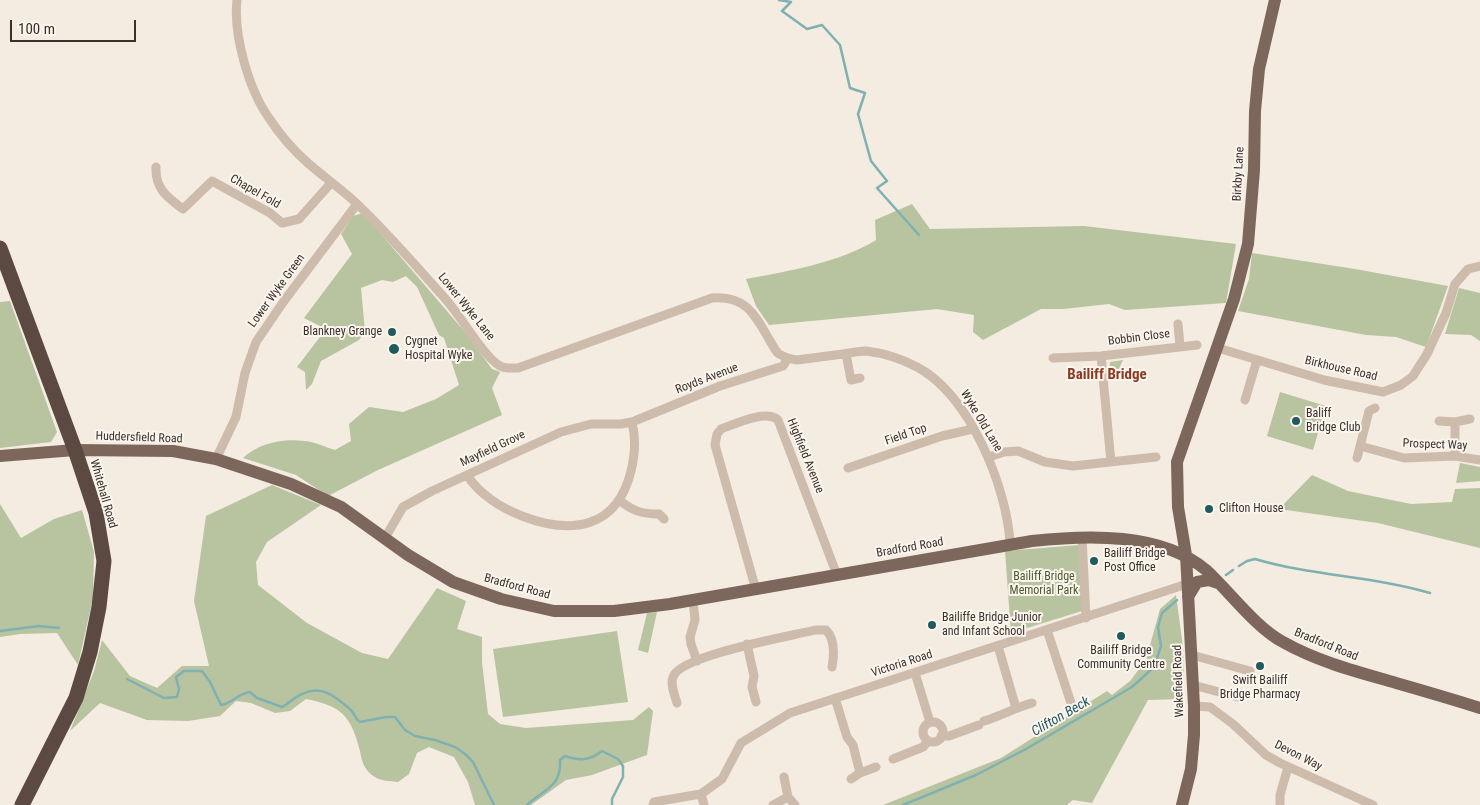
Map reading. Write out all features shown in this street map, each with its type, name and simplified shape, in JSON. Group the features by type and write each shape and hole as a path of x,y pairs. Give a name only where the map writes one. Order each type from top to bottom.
{"highway":[{"name":"Whitehall Road","path":"0,248 75,450 96,513 104,561 99,607 90,652 76,698 22,805"}],"main road":[{"name":"Birkby Lane","path":"1186,555 1178,507 1177,462 1234,299 1248,244 1259,69 1275,0"},
{"name":"Huddersfield Road","path":"0,456 75,450 173,451 216,459 291,484 328,501"},
{"name":"Bradford Road","path":"328,501 341,507 408,555 453,582 501,599 554,611 614,611 693,600 1010,544 1070,537 1098,536 1147,543 1186,555 1205,570 1268,632 1280,641 1304,653 1347,669 1480,708"},
{"name":"Wakefield Road","path":"1182,805 1191,769 1194,735 1192,655 1186,555"},
{"path":"1188,598 1197,582 1209,580 1218,583"}],"street":[{"name":"Lower Wyke Lane","path":"237,0 236,15 240,44 257,98 269,119 294,150 357,204 389,236 452,307 492,360 501,367 508,369 518,368 712,298 723,297 743,304 752,312 778,353 788,358"},
{"name":"Chapel Fold","path":"156,167 156,178 165,196 182,209 212,181 270,213 282,223 299,219 331,183"},
{"name":"Lower Wyke Green","path":"216,459 236,417 245,373 256,342 284,301 357,204"},
{"name":"Birkhouse Road","path":"1218,348 1324,380 1384,392 1401,386 1413,376 1428,354 1446,313 1455,284 1468,269 1480,266"},
{"name":"Bobbin Close","path":"1178,324 1180,346"},
{"name":"Bobbin Close","path":"1053,358 1101,356 1197,345"},
{"name":"Wyke Old Lane","path":"788,358 798,360 864,351 893,357 917,367 934,379 950,394 989,457 1009,526 1010,544"},
{"path":"846,354 851,380"},
{"path":"1101,356 1111,462"},
{"name":"Royds Avenue","path":"632,422 729,383 783,366 788,358"},
{"path":"1245,400 1257,360"},
{"path":"1357,458 1369,411 1376,408"},
{"name":"Highfield Avenue","path":"756,590 715,446 717,434 721,430 762,416 775,416 778,420 837,575"},
{"path":"1439,421 1455,422 1470,418"},
{"path":"467,475 472,482 503,508 536,521 558,526 584,525 607,514 619,500 628,482 633,462 635,434 632,422"},
{"name":"Mayfield Grove","path":"385,538 403,507 467,475 561,432 591,424 632,422"},
{"path":"1455,422 1455,456"},
{"name":"Field Top","path":"848,468 942,436 973,429"},
{"name":"Prospect Way","path":"1360,446 1404,458 1455,456 1480,460"},
{"path":"989,457 1004,452 1018,451 1045,462 1073,466 1156,457"},
{"path":"619,500 628,508 643,514 659,514 664,518"},
{"path":"1082,537 1086,618"},
{"name":"Victoria Road","path":"654,805 654,802 701,794 722,779 742,744 790,713 1188,584"},
{"path":"693,600 695,620 690,636 697,661"},
{"path":"677,703 673,685 673,677 676,671 697,661 746,644 815,630 826,630 831,635 834,656 832,667"},
{"path":"1047,630 1073,709"},
{"path":"746,644 754,676 752,687 756,702"},
{"path":"998,646 1016,708"},
{"path":"1192,655 1250,672"},
{"path":"915,673 930,722"},
{"path":"1193,685 1238,697"},
{"path":"835,698 847,737 853,745 860,773"},
{"path":"930,722 925,726 923,731 924,737 928,741 934,741 941,736 949,736 1032,703"},
{"name":"Devon Way","path":"1194,706 1210,707 1233,724 1266,756 1372,805"},
{"path":"930,722 939,725 942,730 941,736"},
{"path":"893,760 923,747 928,741"},
{"path":"851,779 860,773 876,767"},
{"path":"1280,805 1280,795 1288,767"},
{"path":"784,777 788,797 795,805"},
{"path":"701,794 704,805"},
{"path":"773,805 788,797"}],"green space":[{"path":"912,204 930,229 1084,226 1236,244 1226,303 1125,310 1109,304 1063,309 1041,309 983,340 973,332 974,315 937,309 769,325 756,306 746,279 813,265 846,255 876,240 875,220"},
{"path":"363,213 464,331 492,369 500,372 492,388 502,415 378,470 328,496 296,475 243,458 264,445 289,440 316,443 335,450 351,441 349,424 369,407 403,412 436,399 459,385 444,338 439,335 417,287 406,276 393,282 382,280 361,288 365,331 359,340 321,361 312,384 306,390 305,372 297,367 326,329 304,318 352,254 341,234 353,216"},
{"path":"1252,253 1448,286 1426,347 1396,337 1366,335 1238,311 1249,279"},
{"path":"1459,288 1480,293 1480,341 1471,335 1445,334"},
{"path":"10,301 57,432 51,442 0,448 0,302"},
{"path":"1123,360 1118,371 1109,378 1110,362"},
{"name":"Baliff Bridge Club","path":"1280,392 1326,406 1313,450 1267,436"},
{"path":"1460,463 1480,467 1480,481 1456,483"},
{"path":"1312,475 1348,491 1411,504 1452,502 1455,489 1480,488 1480,548 1378,523 1279,509"},
{"path":"272,485 321,505 267,542 256,562 258,585 307,623 362,653 388,659 437,588 466,601 457,629 482,637 482,662 488,714 500,724 526,728 633,720 649,707 653,711 647,755 592,775 566,780 531,805 475,805 468,782 454,757 429,747 417,753 409,774 398,782 377,778 364,766 353,729 343,714 328,705 306,699 290,711 275,713 251,703 236,701 220,716 188,721 147,720 100,703 70,731 94,671 102,640 130,676 157,688 182,666 209,666 194,601 206,516"},
{"path":"0,504 21,538 54,519 82,510 94,552 93,598 78,665 57,633 20,634 0,637"},
{"name":"Bailiff Bridge Memorial Park","path":"1079,545 1082,611 1011,633 1005,551"},
{"path":"1176,595 1183,647 1184,699 1148,700 1092,803 1073,800 1067,805 883,805 1001,758 1107,691 1112,695 1130,681 1146,660 1160,609"},
{"path":"657,612 648,653 638,650 647,613"},
{"path":"617,631 628,702 503,717 493,649"}],"waterway":[{"path":"779,0 791,2 782,11 807,29 822,25 840,45 850,88 865,93 858,114 871,161 887,181 877,188 919,235"},
{"name":"Clifton Beck","path":"1239,566 1255,559 1277,565 1387,583 1430,593"},
{"name":"Clifton Beck","path":"1226,575 1233,570"},
{"name":"Clifton Beck","path":"903,805 976,775 1026,749 1132,687 1154,667 1161,646 1158,627 1162,613 1177,600"},
{"path":"0,631 39,626 59,628"},
{"path":"127,679 164,698 177,697 179,689 176,677 184,671 202,671 210,682 221,705 250,692 257,698 282,707 309,691 316,690 328,693 351,710 360,722 395,717 405,730 415,736 455,747 473,762 494,805"},
{"path":"527,805 555,782 560,769 560,760 565,756 584,759 593,757 602,751 618,759 623,766 623,777 612,799 612,805"}],"place":[{"name":"Blankney Grange","path":"392,332"},
{"name":"Cygnet Hospital Wyke","path":"394,349"},
{"name":"Baliff Bridge Club","path":"1296,421"},
{"name":"Clifton House","path":"1209,509"},
{"name":"Bailiff Bridge Post Office","path":"1094,561"},
{"name":"Bailiffe Bridge Junior and Infant School","path":"932,625"},
{"name":"Bailiff Bridge Community Centre","path":"1121,636"},
{"name":"Swift Bailiff Bridge Pharmacy","path":"1260,666"}],"district":[{"name":"Bailiff Bridge","path":"1107,375"}]}
